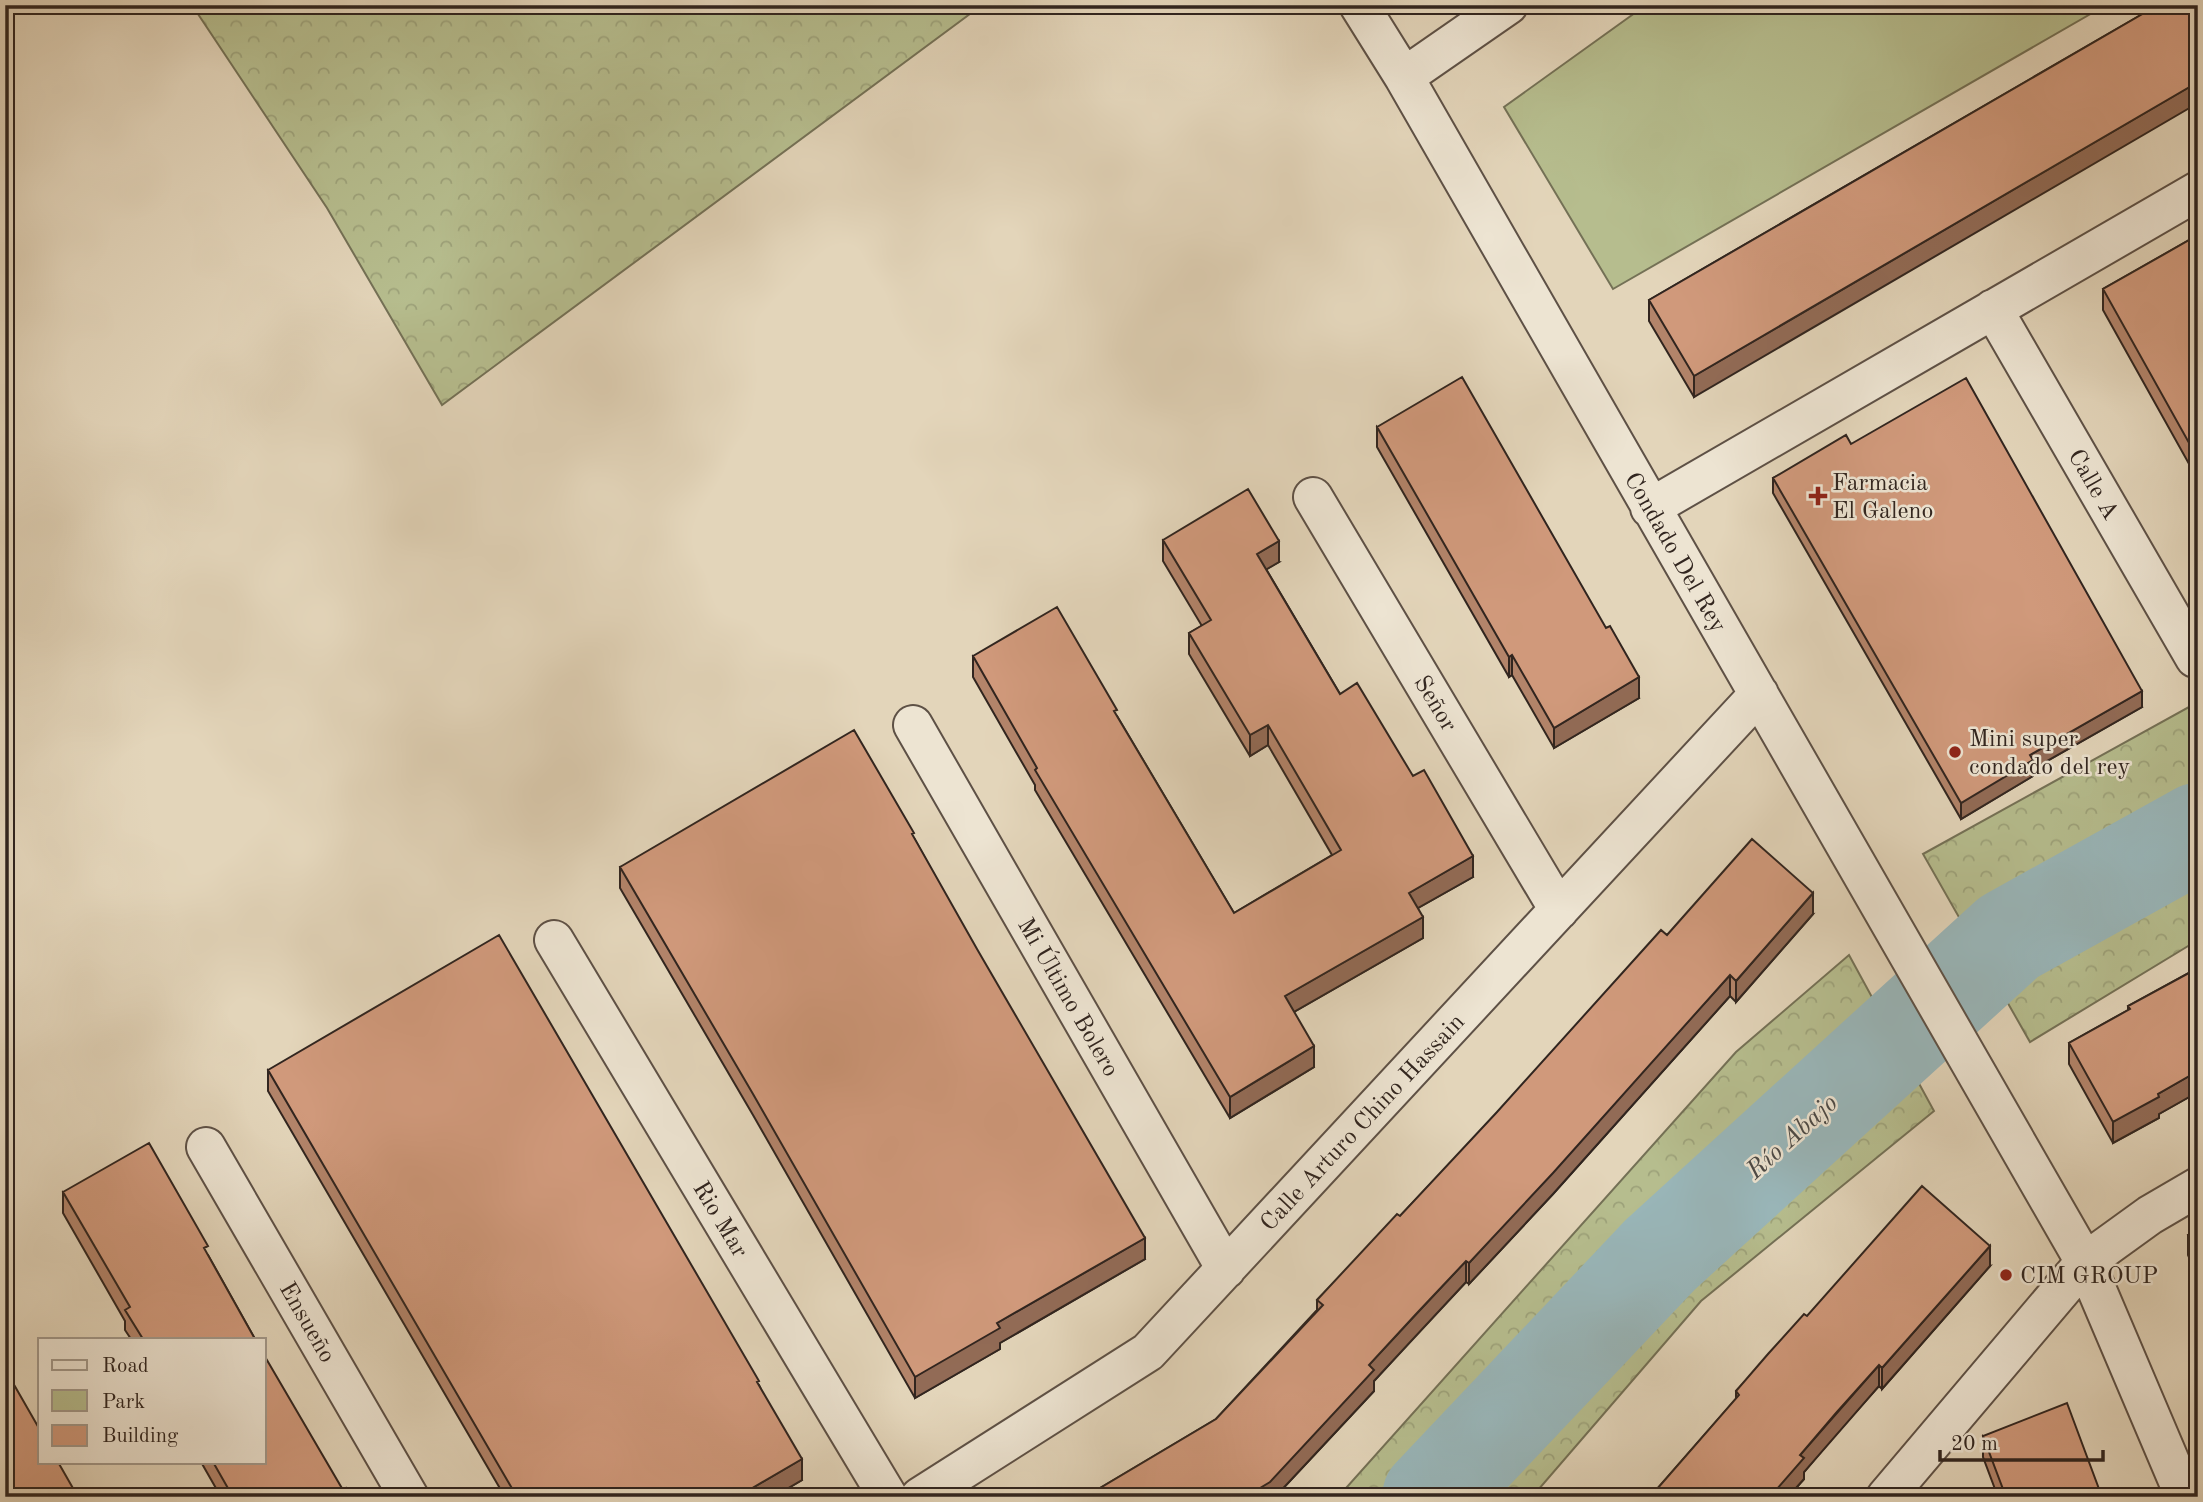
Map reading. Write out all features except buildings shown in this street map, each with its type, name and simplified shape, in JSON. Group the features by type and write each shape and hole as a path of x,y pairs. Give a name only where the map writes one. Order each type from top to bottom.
{"street":[{"name":"Condado Del Rey","path":"1359,5 1404,77 2085,1262 2185,1497"},
{"path":"1404,77 1508,5"},
{"path":"1650,508 2198,191"},
{"name":"Calle A","path":"1993,309 2194,658"},
{"name":"Señor","path":"1313,497 1559,910"},
{"name":"Calle Arturo Chino Hassain","path":"920,1497 1148,1352 1759,694"},
{"name":"Mi Último Bolero","path":"913,725 1226,1269"},
{"name":"Rio Mar","path":"554,940 888,1497"},
{"name":"Ensueño","path":"206,1147 409,1497"},
{"path":"1886,1497 2085,1262 2150,1215 2198,1187"}],"green space":[{"path":"192,5 982,5 442,405 327,208"},
{"path":"1646,5 2106,5 1613,289 1504,107"},
{"path":"2198,702 2198,940 2030,1042 1923,854"},
{"path":"1849,955 1934,1111 1701,1301 1532,1497 1338,1497 1736,1052"}],"waterway":[{"name":"Río Abajo","path":"1431,1497 1660,1255 2009,937 2198,832"}],"place":[{"name":"Farmacia El Galeno","path":"1818,496"},
{"name":"Mini super condado del rey","path":"1955,752"},
{"name":"CIM GROUP","path":"2006,1275"}]}
